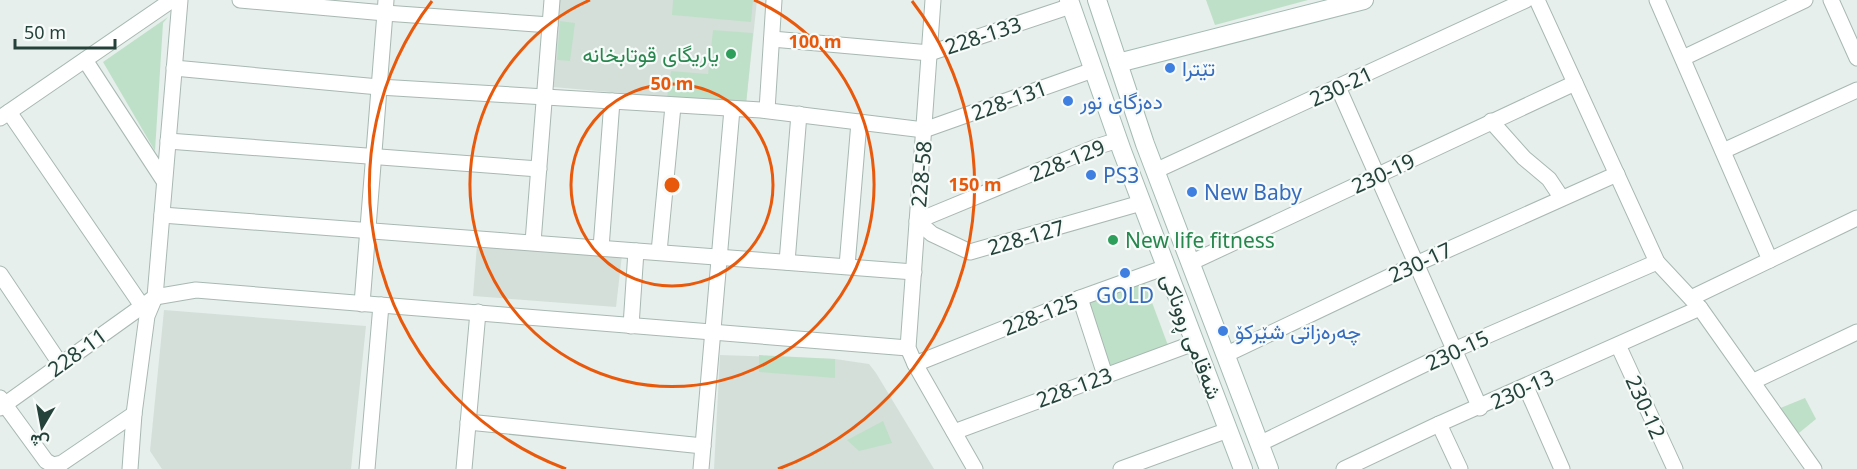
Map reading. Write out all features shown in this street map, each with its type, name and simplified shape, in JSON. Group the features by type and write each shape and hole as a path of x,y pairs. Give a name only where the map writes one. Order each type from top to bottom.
{"main road":[{"name":"شەقامی ڕووناکی","path":"1097,0 1145,144 1269,469"},
{"path":"1118,63 1364,0"},
{"name":"شەقامی ڕووناکی","path":"1070,3 1141,203 1243,469"},
{"path":"1120,146 1145,144"}],"street":[{"path":"148,301 5,115 172,0"},
{"path":"130,469 134,414 148,301 162,214 180,0"},
{"path":"240,0 386,7 550,25"},
{"path":"533,242 552,0"},
{"path":"767,110 774,0"},
{"name":"228-58","path":"908,348 933,0"},
{"name":"230-21","path":"1155,171 1526,0"},
{"path":"1537,0 1657,262 1695,303 1754,381 1814,469"},
{"path":"1657,0 1770,260"},
{"path":"1683,58 1805,0"},
{"path":"1831,0 1857,58"},
{"name":"228-133","path":"930,52 1070,3"},
{"path":"362,304 386,7"},
{"path":"772,39 930,52"},
{"path":"85,60 164,181"},
{"path":"174,68 379,87 767,110 924,130"},
{"name":"228-131","path":"924,130 1093,70"},
{"name":"230-19","path":"1190,263 1575,83"},
{"path":"1338,87 1480,408"},
{"path":"1723,152 1857,90"},
{"path":"601,248 612,101"},
{"path":"659,252 673,106"},
{"path":"701,469 732,109"},
{"path":"787,262 799,114"},
{"path":"1491,121 1524,158 1549,179 1561,197"},
{"path":"847,267 859,122"},
{"path":"168,141 539,169"},
{"name":"228-129","path":"917,221 1096,147 1120,146"},
{"name":"230-17","path":"1225,355 1561,197 1617,174"},
{"name":"228-127","path":"917,221 932,234 970,252 1141,203"},
{"path":"162,214 914,272"},
{"name":"230-13","path":"1350,468 1439,424 1480,408 1618,345 1770,260 1857,218"},
{"path":"631,326 636,250"},
{"name":"230-15","path":"1259,444 1454,350 1657,262"},
{"name":"228-125","path":"917,368 1080,298 1166,267"},
{"path":"0,274 60,364"},
{"path":"148,301 196,290 908,348 917,368 975,469"},
{"path":"1080,298 1105,375"},
{"name":"228-11","path":"2,404 148,301"},
{"path":"367,469 381,305"},
{"path":"464,469 478,312"},
{"path":"1754,381 1857,332"},
{"name":"228-123","path":"954,432 1194,343"},
{"name":"230-12","path":"1618,345 1674,469"},
{"path":"1526,387 1562,469"},
{"path":"2,404 46,460 54,465 62,463 134,414"},
{"path":"468,422 703,446"},
{"path":"1439,424 1460,469"},
{"path":"1121,469 1228,430"}],"shaded area":[{"path":"559,0 757,0 746,104 553,87"},
{"path":"477,245 622,255 616,307 473,296"},
{"path":"164,310 366,326 351,469 162,469 150,451"},
{"path":"720,355 835,359 869,364 934,469 714,469"}],"green space":[{"path":"673,0 753,0 751,22 672,15"},
{"path":"1206,0 1308,0 1215,25"},
{"path":"168,17 163,23 155,151 103,62"},
{"path":"560,21 575,23 570,61 557,60"},
{"name":"یاریگای قوتابخانە","path":"713,30 753,33 746,104 667,98 671,71 708,74"},
{"path":"1144,281 1169,348 1106,369 1083,301"},
{"path":"759,355 835,359 835,378 759,372"},
{"path":"1805,398 1816,419 1794,437 1778,409"},
{"path":"883,421 892,443 859,451 847,440"}],"place":[{"name":"یاریگای قوتابخانە","path":"731,54"},
{"name":"تێترا","path":"1170,68"},
{"name":"دەزگای نور","path":"1068,101"},
{"name":"PS3","path":"1091,175"},
{"name":"New Baby","path":"1192,192"},
{"name":"New life fitness","path":"1113,240"},
{"name":"GOLD","path":"1125,273"},
{"name":"چەرەزاتی شێرکۆ","path":"1223,331"}]}
